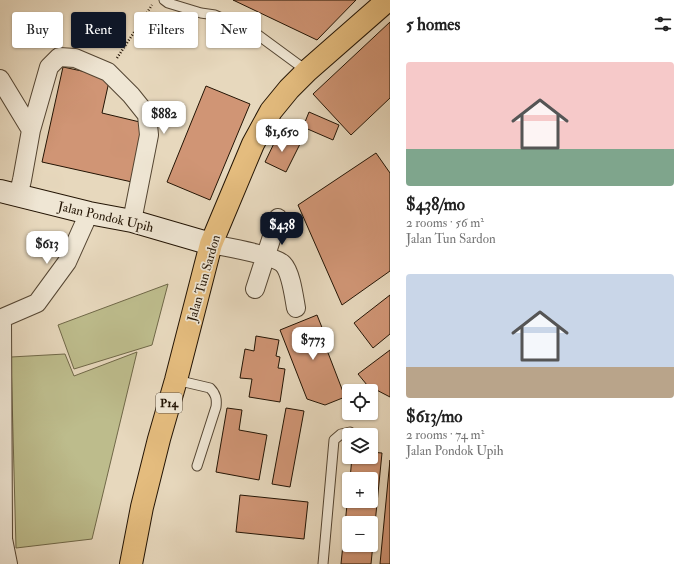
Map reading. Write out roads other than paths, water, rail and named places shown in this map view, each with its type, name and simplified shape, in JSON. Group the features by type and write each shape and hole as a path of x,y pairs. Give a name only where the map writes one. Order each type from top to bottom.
{"main road":[{"name":"Jalan Tun Sardon","path":"131,564 142,507 158,439 176,380 211,244 253,144 271,112 289,88 307,70 388,0"},
{"name":"Jalan Pondok Upih","path":"9,193 132,221 211,244"}],"street":[{"path":"9,193 22,180 31,130 49,67 58,58 75,58 108,72 148,115 149,134 132,221"},
{"path":"0,79 31,130"},
{"path":"8,564 3,539 1,319 37,302 67,262 89,212"},
{"path":"255,289 278,218"},
{"path":"211,244 266,256 283,264 288,272 296,308"}],"lane":[{"path":"164,0 168,3 201,14 214,16 231,22 243,32 258,36 307,70"},
{"path":"176,380 210,388 214,392 217,399 216,408 197,466"},
{"path":"324,564 334,440 342,434"}]}
